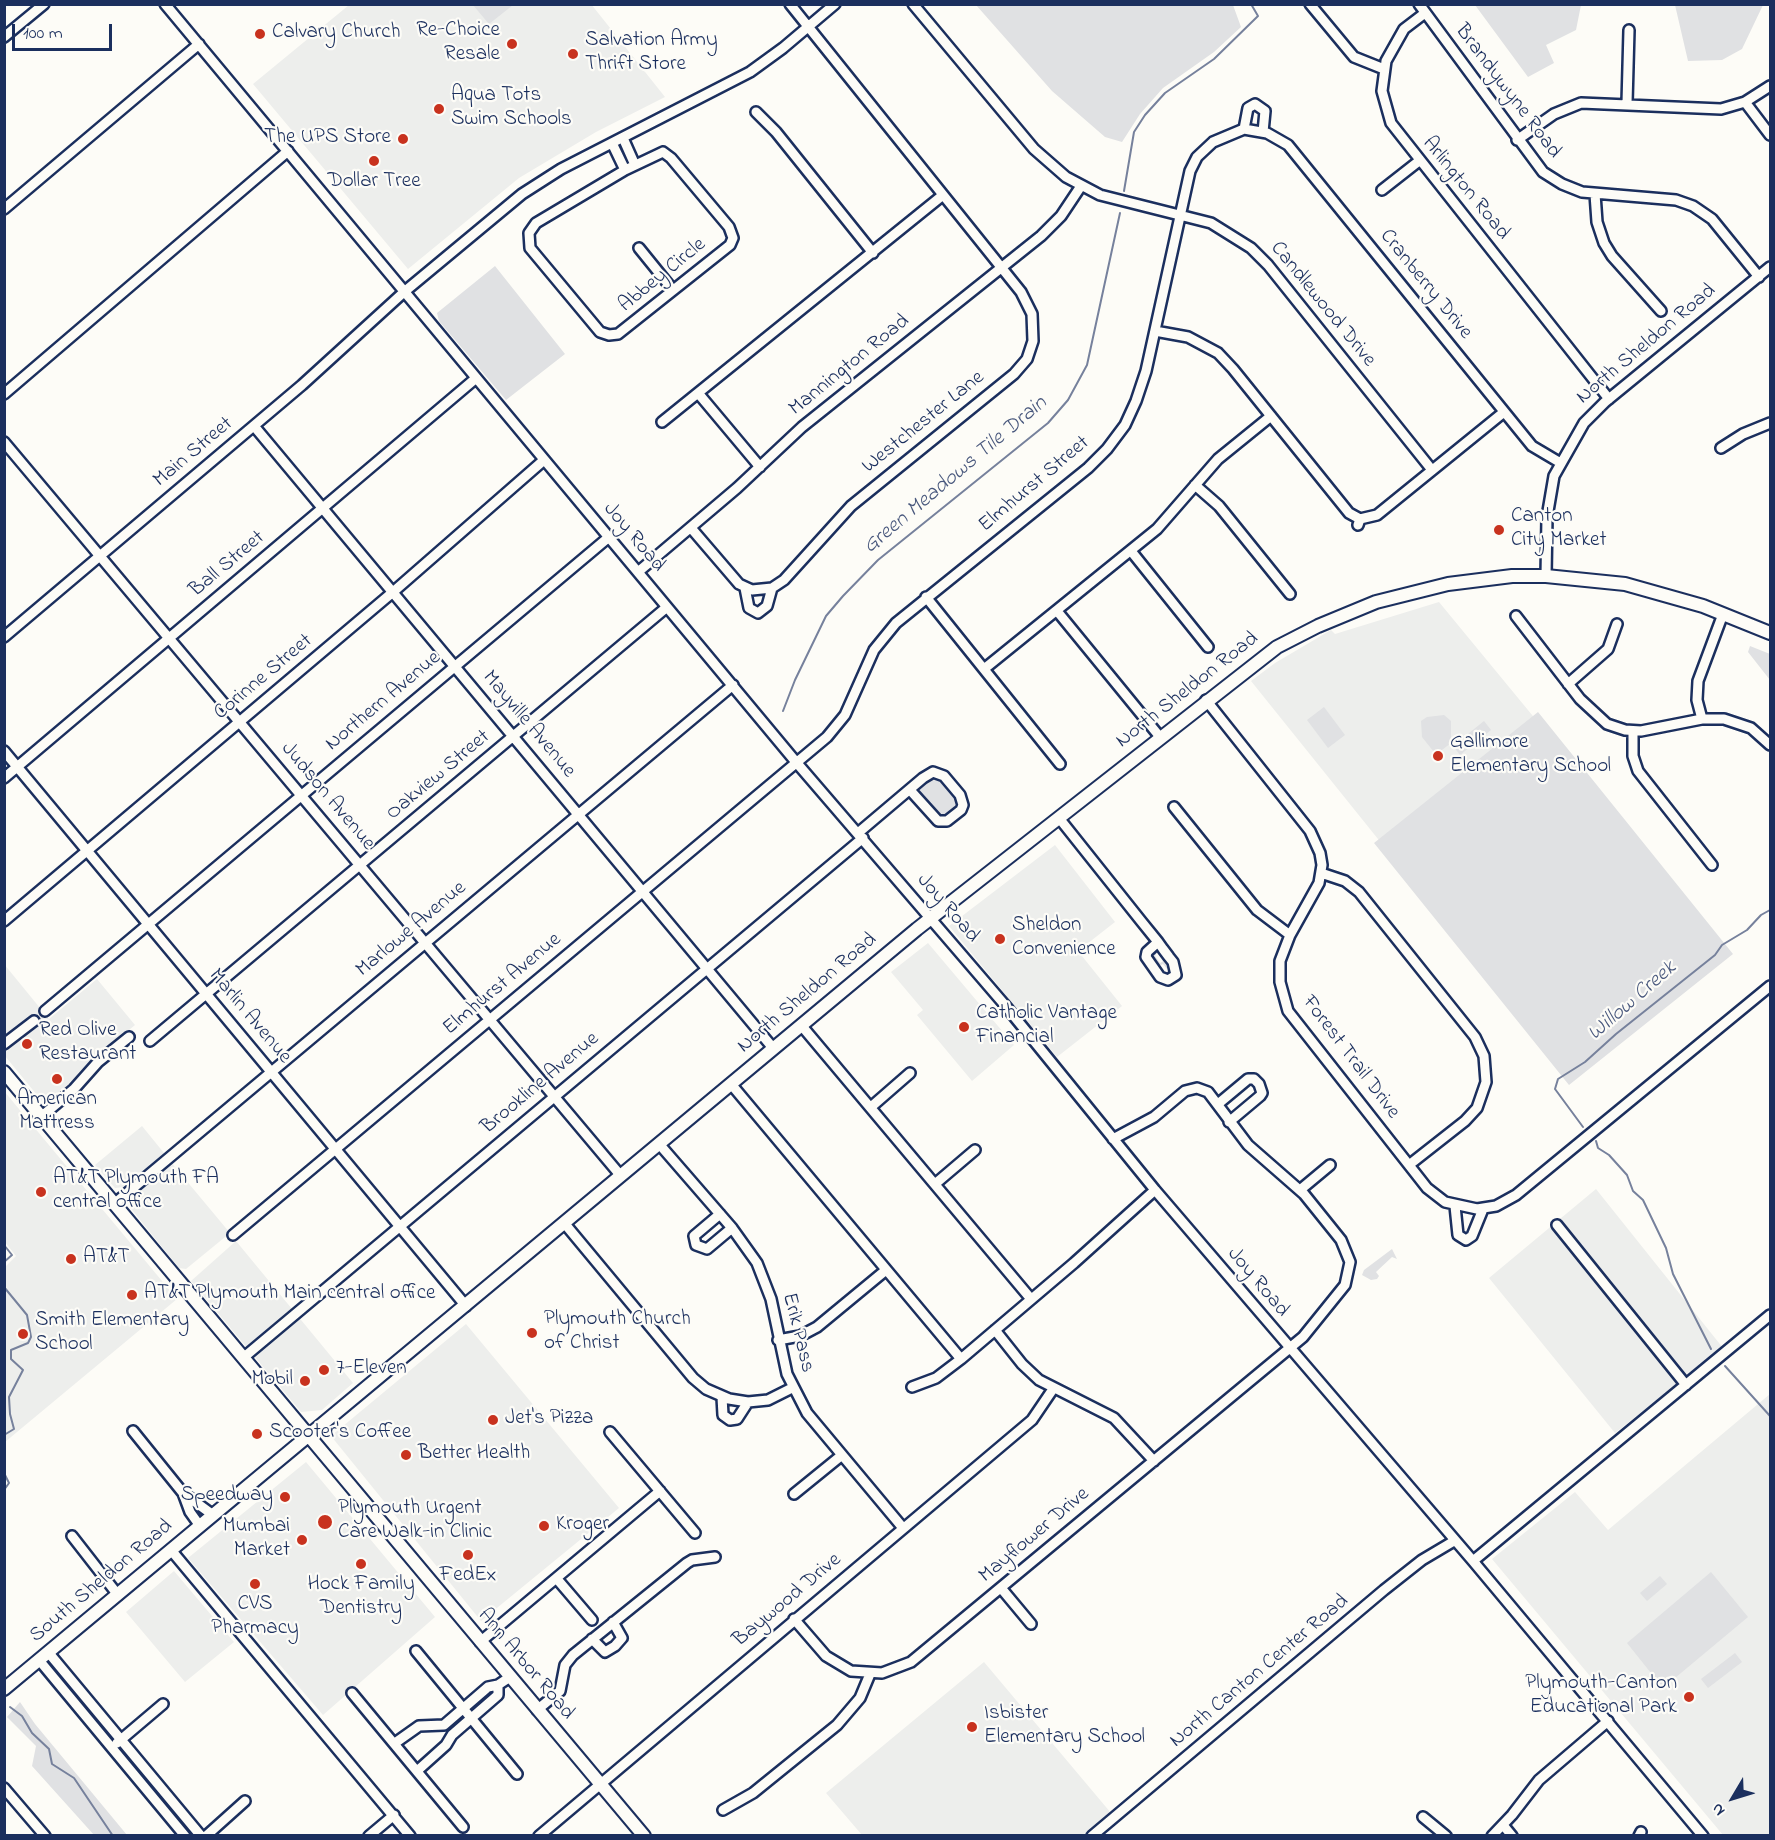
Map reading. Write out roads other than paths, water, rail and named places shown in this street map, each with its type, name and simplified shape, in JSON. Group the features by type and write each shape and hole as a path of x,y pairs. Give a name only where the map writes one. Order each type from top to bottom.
{"main road":[{"name":"North Sheldon Road","path":"308,1436 931,919 1206,700 1277,647 1376,602 1448,584 1494,577 1546,576 1624,584 1653,590 1770,633"},
{"path":"4,1072 245,1360"},
{"name":"Ann Arbor Road","path":"245,1360 644,1836"},
{"name":"South Sheldon Road","path":"4,1689 308,1436"}],"street":[{"path":"4,37 44,4"},
{"name":"Joy Road","path":"165,4 796,762 1001,1001 1155,1190 1473,1561 1703,1836"},
{"name":"Westchester Lane","path":"691,528 734,580 746,588 749,608 758,613 765,610 772,588 784,580 851,506 1023,365 1033,341 1032,314 1025,297 790,4"},
{"name":"Main Street","path":"4,637 254,426 404,292 528,190 561,169 750,72 809,28 835,4"},
{"name":"Candlewood Drive","path":"913,4 1034,149 1053,167 1081,186 1109,198 1222,228 1259,255 1432,470"},
{"path":"1310,4 1354,57 1384,69 1398,37 1422,9"},
{"name":"Brandywyne Road","path":"1422,9 1517,140 1550,177 1572,189 1595,194 1676,200 1693,206 1712,219 1759,277"},
{"path":"1627,103 1629,30"},
{"path":"4,209 199,44"},
{"name":"Arlington Road","path":"1384,69 1383,91 1388,116 1396,131 1609,399"},
{"path":"1517,140 1554,114 1571,106 1593,102 1713,109 1745,102 1770,86"},
{"path":"1745,102 1770,135"},
{"path":"1244,129 1248,108 1256,104 1265,111 1263,132"},
{"path":"756,112 776,132 873,253"},
{"name":"Cranberry Drive","path":"1244,129 1263,132 1282,141 1298,156 1532,446 1559,462"},
{"name":"Elmhurst Street","path":"796,762 839,724 879,642 896,623 1088,468 1107,449 1125,425 1136,401 1155,331 1191,171 1197,158 1213,141 1244,129"},
{"path":"623,138 635,165"},
{"path":"612,143 625,170"},
{"path":"4,394 288,151"},
{"name":"Abbey Circle","path":"663,152 671,158 729,227 733,238 730,244 618,334 609,335 600,332 530,248 529,233 536,223 635,165 663,152"},
{"path":"1382,190 1419,161"},
{"name":"Mannington Road","path":"638,572 691,528 802,427 1054,224 1081,186"},
{"path":"1595,194 1597,222 1604,243 1612,256 1661,311"},
{"path":"662,422 943,195"},
{"path":"639,248 673,290"},
{"name":"North Sheldon Road","path":"1546,576 1546,517 1554,476 1559,462 1584,423 1609,399 1770,267"},
{"path":"1155,331 1188,337 1218,353 1349,513 1359,522 1377,515 1504,412"},
{"name":"Ball Street","path":"4,778 475,379"},
{"path":"698,393 760,466"},
{"path":"984,669 1131,551 1165,521 1218,459 1271,416"},
{"name":"Mayville Avenue","path":"254,426 773,1048"},
{"path":"1721,448 1769,427"},
{"name":"Judson Avenue","path":"4,442 621,1176"},
{"name":"Corinne Street","path":"4,921 393,592 544,460"},
{"path":"1195,485 1219,506 1290,594"},
{"name":"Northern Avenue","path":"45,1011 609,537"},
{"path":"1131,551 1208,647"},
{"path":"746,588 759,591 772,588"},
{"path":"926,597 1059,764"},
{"name":"Oakview Street","path":"150,1041 667,607"},
{"path":"1057,611 1160,737"},
{"path":"1702,719 1697,700 1698,681 1723,614"},
{"path":"1516,616 1568,684 1601,719 1616,727 1633,731 1650,730 1717,718 1738,722 1757,732 1770,745"},
{"path":"1568,684 1608,650 1617,624"},
{"name":"Marlowe Avenue","path":"114,1204 733,685"},
{"name":"Forest Trail Drive","path":"1206,700 1311,831 1320,853 1321,873 1315,894 1284,947 1280,972 1281,992 1288,1011 1430,1190 1455,1206 1483,1209 1502,1204 1516,1196 1770,986"},
{"path":"1633,731 1633,756 1638,771 1712,865"},
{"name":"Marlin Avenue","path":"4,751 466,1306"},
{"name":"Elmhurst Avenue","path":"233,1235 796,762"},
{"name":"Brookline Avenue","path":"245,1360 400,1226 706,969 860,835 910,790 929,774 938,772 960,795 963,805 961,810 947,821 938,821 910,790"},
{"path":"1174,807 1257,910 1290,935"},
{"path":"1059,818 1158,942"},
{"path":"1321,873 1345,881 1359,892 1475,1037 1484,1056 1486,1082 1477,1108 1409,1165"},
{"path":"4,1044 34,1021"},
{"path":"801,1025 1031,1299"},
{"path":"42,1116 74,1089 98,1062 129,1036"},
{"path":"871,1107 910,1073"},
{"path":"1113,1139 1154,1117 1189,1089 1197,1088 1208,1092 1218,1104 1248,1079 1254,1079 1259,1084 1262,1093 1229,1122"},
{"path":"731,1084 960,1359"},
{"name":"Mayflower Drive","path":"794,1619 832,1661 851,1671 870,1674 892,1671 911,1662 1303,1337 1339,1294 1348,1280 1350,1269 1344,1245 1300,1190 1248,1145 1218,1104"},
{"name":"Erik Pass","path":"660,1145 732,1228 763,1276 771,1299 778,1340 792,1388 807,1413 903,1528"},
{"path":"935,1184 975,1150"},
{"path":"1300,1190 1330,1165"},
{"path":"912,1387 936,1378 960,1359 1155,1190"},
{"path":"1455,1206 1458,1235 1466,1240 1472,1236 1483,1209"},
{"path":"720,1214 694,1236 696,1245 700,1249 707,1249 732,1228"},
{"path":"565,1224 693,1378 705,1389 722,1397 748,1402 768,1400 792,1388"},
{"path":"1557,1225 1686,1385"},
{"path":"778,1340 800,1336 817,1327 886,1270"},
{"path":"1473,1561 1770,1315"},
{"path":"995,1330 1030,1373 1053,1389 1114,1418 1154,1461"},
{"name":"Baywood Drive","path":"539,1836 1032,1420 1053,1389"},
{"path":"722,1397 723,1415 730,1420 737,1419 748,1402"},
{"path":"133,1431 183,1493 213,1515"},
{"path":"610,1432 695,1533"},
{"path":"794,1494 842,1455"},
{"path":"480,1642 660,1491"},
{"path":"183,1493 190,1512 200,1526"},
{"path":"72,1536 117,1595"},
{"name":"North Canton Center Road","path":"1092,1836 1387,1588 1422,1560 1454,1541"},
{"path":"171,1550 410,1836"},
{"path":"537,1710 560,1691 567,1660 693,1560 715,1557"},
{"path":"557,1579 592,1620"},
{"path":"1001,1588 1031,1624"},
{"path":"592,1639 605,1652 615,1646 622,1635 613,1622"},
{"path":"417,1651 517,1774"},
{"path":"44,1656 204,1836 245,1801"},
{"path":"44,1656 111,1748 185,1836"},
{"path":"723,1810 753,1793 844,1719 860,1698 870,1674"},
{"path":"395,1743 419,1726 444,1725 488,1687 498,1685 510,1677"},
{"path":"417,1771 446,1745 452,1735 498,1695 498,1685"},
{"path":"352,1693 463,1827"},
{"path":"111,1748 163,1704"},
{"path":"1492,1836 1539,1780 1608,1721"},
{"path":"444,1725 452,1735"},
{"path":"4,1788 45,1836"},
{"path":"369,1836 393,1815"},
{"path":"1423,1817 1446,1836"},
{"path":"1503,1825 1512,1836"}],"waterway":[{"name":"Green Meadows Tile Drain","path":"1124,191 1134,132 1145,115 1165,93 1214,59 1258,16 1251,4"},
{"name":"Green Meadows Tile Drain","path":"783,711 795,680 826,616 843,596 878,560 1048,423 1068,400 1087,365 1120,213"},
{"name":"Willow Creek","path":"1583,1127 1555,1089 1558,1079 1585,1062 1616,1034 1715,955 1722,945 1747,930 1761,915 1770,910"},
{"name":"Willow Creek","path":"1596,1141 1598,1148 1609,1155 1627,1175 1633,1191 1643,1200 1666,1248 1673,1274 1711,1349"},
{"path":"4,1245 12,1255 4,1262"},
{"path":"4,1287 27,1315 31,1337 28,1343 11,1350 11,1359 23,1370 9,1397 14,1429 4,1435"},
{"name":"Willow Creek","path":"1725,1366 1770,1416"},
{"path":"4,1473 9,1483 4,1490"},
{"path":"10,1707 22,1716 32,1733 49,1749 52,1764 74,1778 113,1836"}],"place":[{"name":"Calvary Church","path":"260,34"},
{"name":"Re-Choice Resale","path":"512,44"},
{"name":"Salvation Army Thrift Store","path":"573,54"},
{"name":"Aqua Tots Swim Schools","path":"439,109"},
{"name":"The UPS Store","path":"403,139"},
{"name":"Dollar Tree","path":"374,161"},
{"name":"Canton City Market","path":"1499,530"},
{"name":"Gallimore Elementary School","path":"1438,756"},
{"name":"Sheldon Convenience","path":"1000,939"},
{"name":"Catholic Vantage Financial","path":"964,1027"},
{"name":"Red Olive Restaurant","path":"27,1044"},
{"name":"American Mattress","path":"57,1079"},
{"name":"AT&T Plymouth FA central office","path":"41,1192"},
{"name":"AT&T","path":"71,1259"},
{"name":"AT&T Plymouth Main central office","path":"132,1295"},
{"name":"Plymouth Church of Christ","path":"532,1333"},
{"name":"Smith Elementary School","path":"23,1334"},
{"name":"7-Eleven","path":"324,1370"},
{"name":"Mobil","path":"305,1381"},
{"name":"Jet's Pizza","path":"493,1420"},
{"name":"Scooter's Coffee","path":"257,1434"},
{"name":"Better Health","path":"406,1455"},
{"name":"Speedway","path":"285,1497"},
{"name":"Plymouth Urgent Care Walk-in Clinic","path":"325,1522"},
{"name":"Kroger","path":"544,1526"},
{"name":"Mumbai Market","path":"302,1540"},
{"name":"FedEx","path":"468,1555"},
{"name":"Hock Family Dentistry","path":"361,1564"},
{"name":"CVS Pharmacy","path":"255,1584"},
{"name":"Plymouth-Canton Educational Park","path":"1689,1697"},
{"name":"Isbister Elementary School","path":"972,1727"}]}
